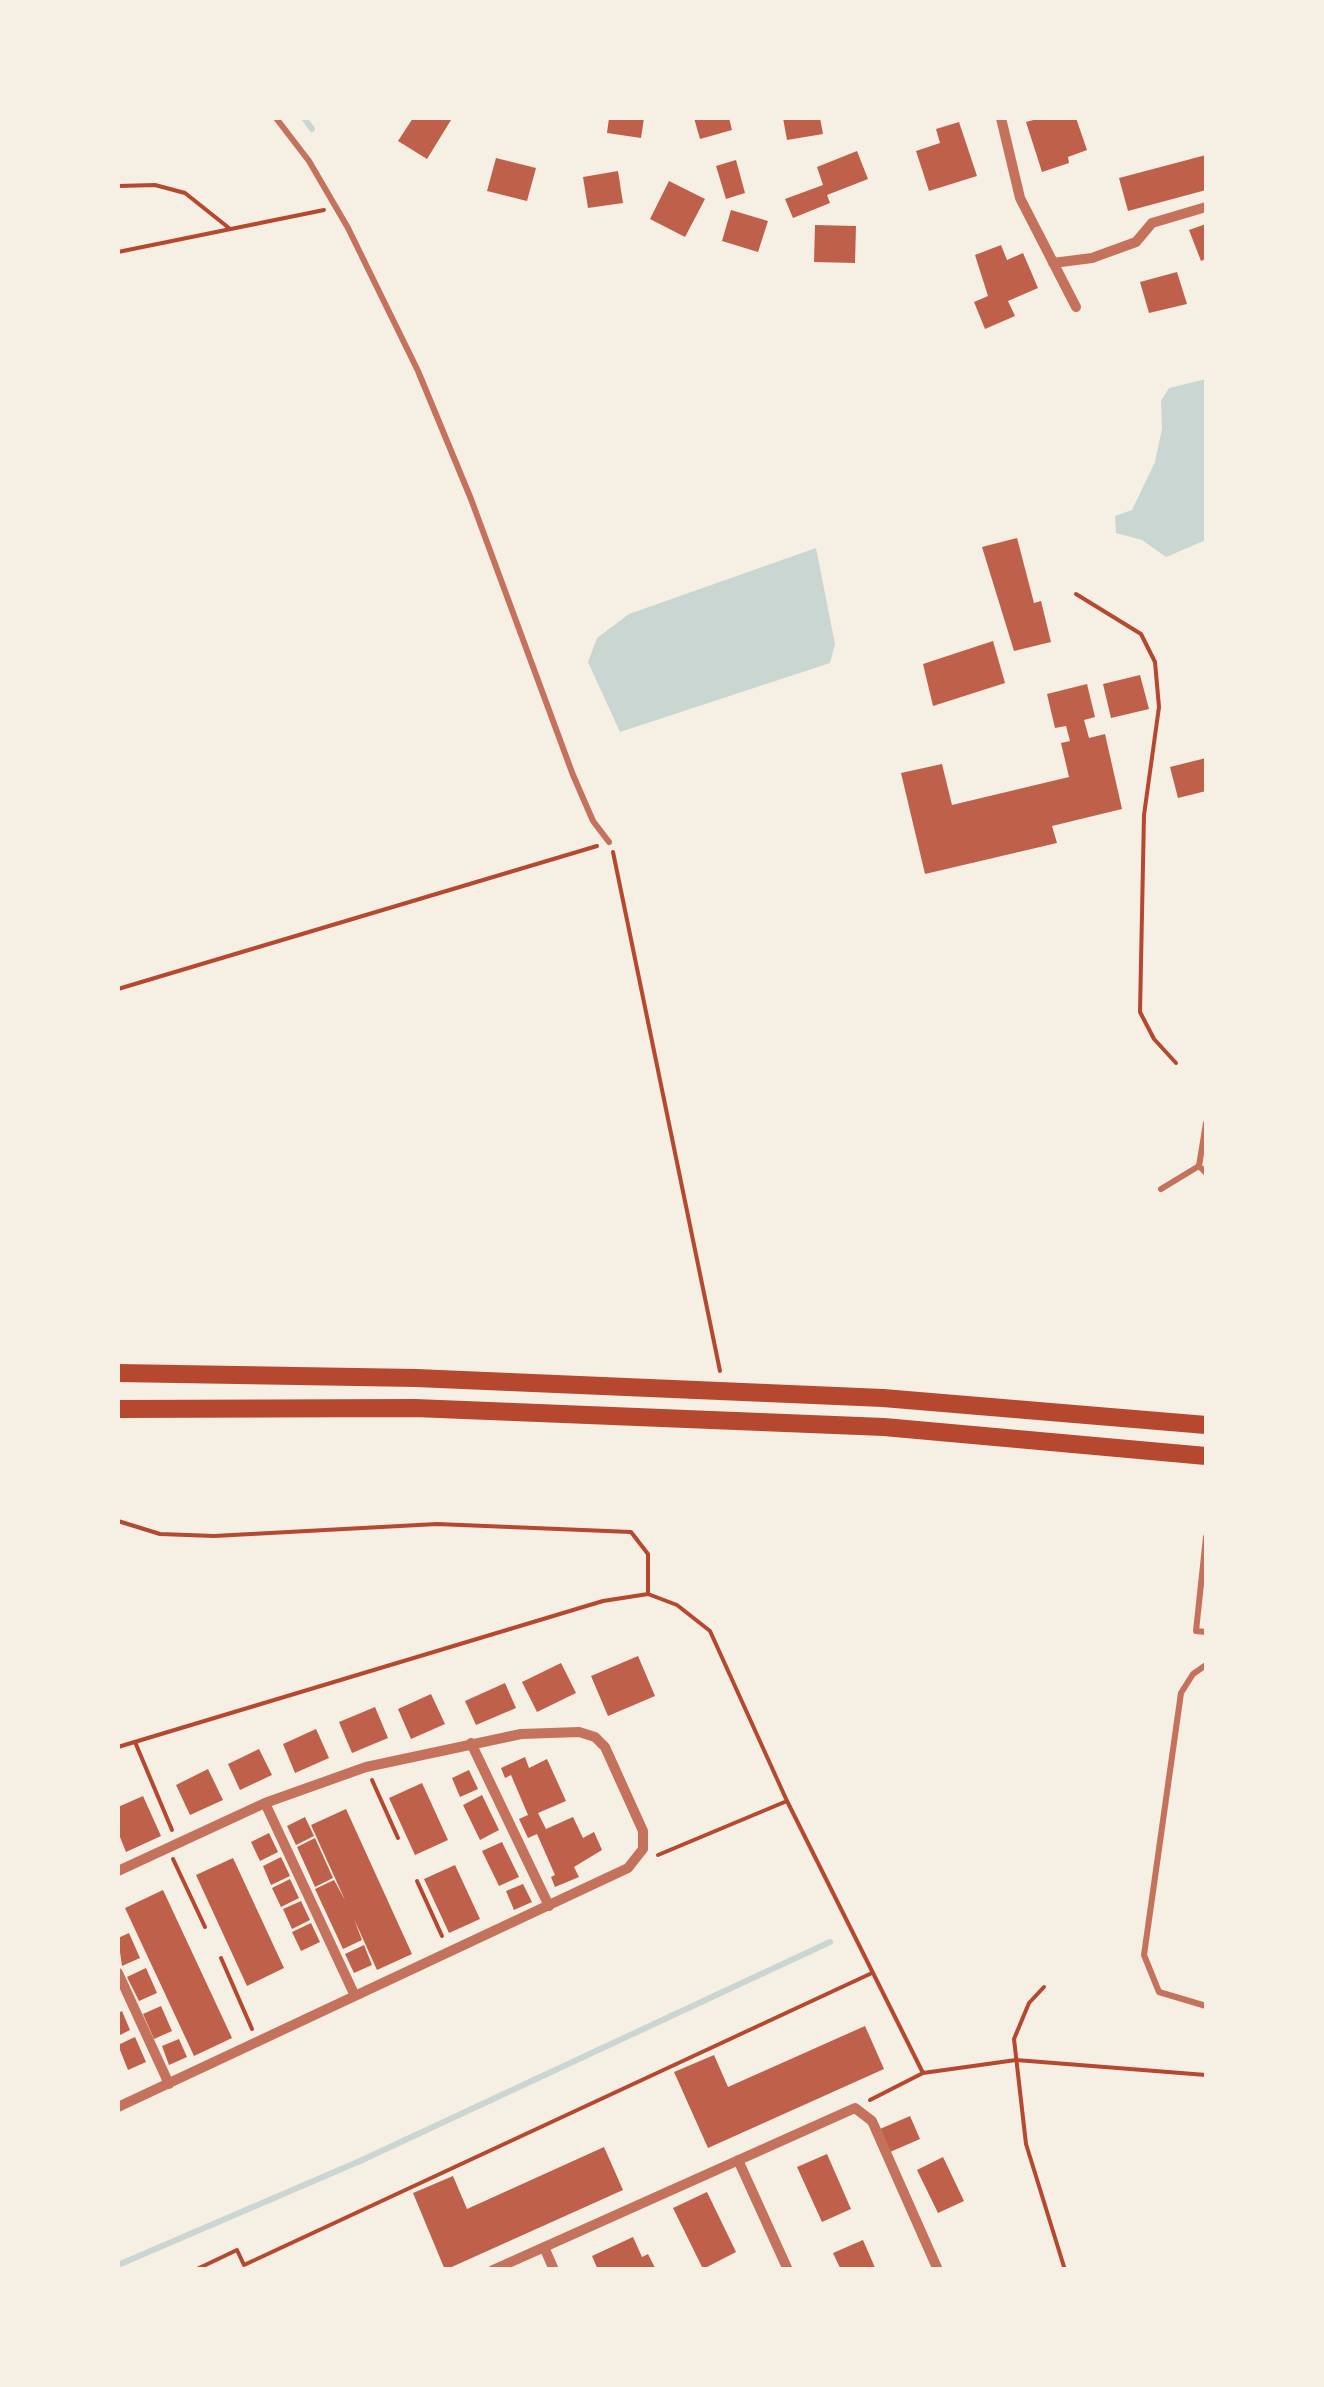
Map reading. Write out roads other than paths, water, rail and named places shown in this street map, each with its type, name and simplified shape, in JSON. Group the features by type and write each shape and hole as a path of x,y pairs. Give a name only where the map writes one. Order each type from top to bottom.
{"main road":[{"path":"118,1372 884,1398 1206,1424"},
{"path":"118,1409 415,1408 884,1427 1206,1456"}],"street":[{"path":"1001,118 1020,198 1076,307"},
{"path":"1053,263 1092,258 1136,242 1152,223 1206,207"},
{"path":"118,1871 265,1802 366,1767 471,1743 557,1732 595,1737 604,1747 642,1830 643,1849 628,1868 118,2107"},
{"path":"471,1743 549,1906"},
{"path":"265,1802 355,1996"},
{"path":"118,1974 168,2084"},
{"path":"493,2270 855,2108 872,2121 938,2270"},
{"path":"738,2160 788,2270"},
{"path":"544,2247 554,2270"}],"lane":[{"path":"276,118 308,161 348,228 418,371 573,776 594,821 610,842"},
{"path":"1206,1123 1200,1166 1206,1173"},
{"path":"1161,1189 1200,1166"},
{"path":"1206,1537 1196,1631 1206,1632"},
{"path":"1206,1665 1192,1674 1181,1693 1144,1956 1159,1992 1206,2006"}],"waterway":[{"path":"304,118 312,129"},
{"path":"118,2265 360,2161 830,1942"}]}
